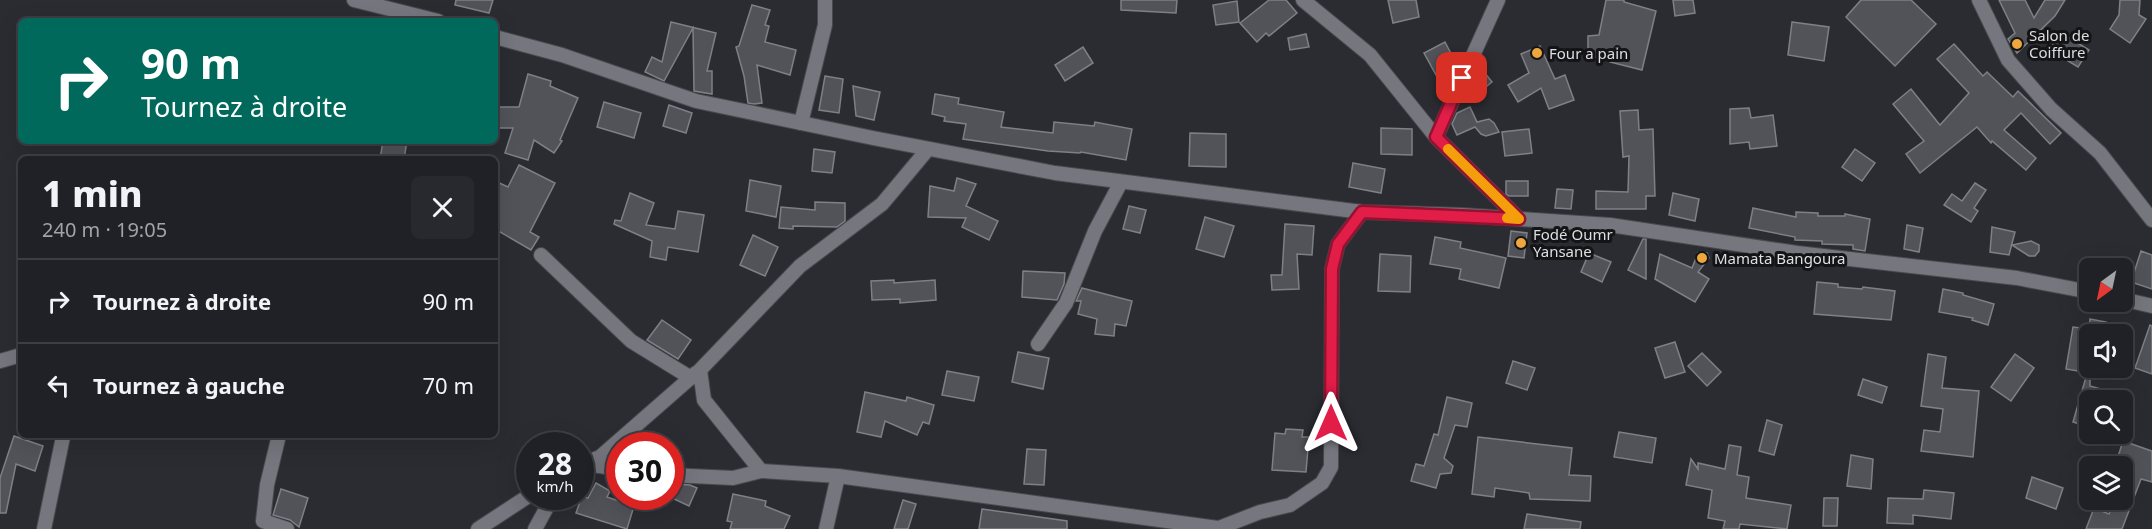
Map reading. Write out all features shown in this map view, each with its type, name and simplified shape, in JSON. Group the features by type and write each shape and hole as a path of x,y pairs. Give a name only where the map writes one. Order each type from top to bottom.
{"street":[{"path":"354,0 410,6 432,18"},
{"path":"801,123 825,25 825,0"},
{"path":"1303,0 1370,55 1436,137 1519,219"},
{"path":"1436,137 1498,0"},
{"path":"1979,0 2008,60 2051,109 2100,153 2152,220"},
{"path":"498,38 562,55 696,101 1055,173 1362,212 1610,225 1797,253 2017,278 2079,290"},
{"path":"594,459 600,457 695,374 800,266 882,204 928,149"},
{"path":"1038,344 1066,303 1095,231 1120,182"},
{"path":"684,476 733,478 761,471 838,476 1222,529 1260,512 1290,505 1322,483 1331,466 1332,269 1338,244 1362,212"},
{"path":"541,255 631,341 695,374 704,400 761,471"},
{"path":"2133,302 2152,306"},
{"path":"0,361 18,356"},
{"path":"44,529 63,438"},
{"path":"278,438 267,485 263,521 287,529"},
{"path":"826,529 838,476"},
{"path":"478,529 516,504"},
{"path":"536,529 546,510"}],"building":[{"path":"456,0 493,0 489,13 455,5"},
{"path":"1121,0 1177,0 1176,13 1121,10"},
{"path":"1269,0 1286,0 1297,13 1269,36 1266,33 1257,42 1240,23"},
{"path":"1388,0 1416,0 1419,17 1393,23"},
{"path":"1606,0 1624,0 1624,2 1656,11 1642,70 1610,62 1611,57 1588,57 1588,36 1599,35"},
{"path":"1673,0 1693,0 1695,13 1675,16"},
{"path":"1861,0 1911,0 1936,24 1895,66 1846,17"},
{"path":"1999,0 2025,0 2034,18 2045,0 2065,0 2055,16 2017,53 2008,39 2015,33"},
{"path":"2120,0 2140,0 2139,15 2146,19 2130,43 2110,29 2119,15"},
{"path":"1237,1 1239,22 1216,25 1213,5"},
{"path":"752,5 770,10 765,25 769,26 765,42 796,50 790,75 757,65 762,103 754,104 748,103 736,47 739,46"},
{"path":"671,22 716,33 707,71 712,71 712,94 694,91 693,28 664,81 645,72 652,57 662,62"},
{"path":"1792,22 1829,27 1824,61 1788,55"},
{"path":"2060,32 2089,50 2078,67 2050,50"},
{"path":"1306,34 1309,47 1290,50 1288,38"},
{"path":"1445,42 1458,67 1453,78 1441,84 1424,53"},
{"path":"1954,44 1983,76 1987,72 2013,97 2018,91 2061,133 2050,144 2021,113 2004,130 2036,158 2026,170 1992,141 1991,143 1977,127 1920,173 1906,154 1924,141 1893,104 1911,89 1940,125 1969,93 1937,59"},
{"path":"1540,46 1555,79 1565,75 1574,100 1549,109 1541,88 1518,102 1508,85 1529,73 1521,54"},
{"path":"1083,47 1093,63 1065,81 1055,65"},
{"path":"1481,68 1492,82 1475,96 1469,87 1475,72"},
{"path":"528,74 551,81 550,86 578,98 560,140 562,141 554,153 534,140 528,160 505,153 513,128 498,128 498,107 519,107"},
{"path":"825,76 843,79 839,113 819,110"},
{"path":"853,86 880,92 874,120 856,116"},
{"path":"935,94 959,98 958,104 1004,112 1001,127 1053,133 1054,122 1094,126 1095,122 1132,129 1126,160 1081,152 1048,151 963,139 966,124 944,121 945,117 932,114"},
{"path":"604,102 641,113 634,138 597,127"},
{"path":"669,105 692,113 686,133 663,126"},
{"path":"1470,107 1477,122 1489,119 1499,132 1486,136 1475,127 1457,135 1452,124 1457,113"},
{"path":"1749,108 1751,118 1773,115 1777,146 1750,149 1749,142 1730,144 1730,109"},
{"path":"1638,110 1639,130 1653,129 1655,196 1646,196 1646,209 1596,209 1596,191 1628,192 1629,156 1623,157 1620,111"},
{"path":"1381,128 1412,129 1412,155 1381,154"},
{"path":"1529,129 1532,153 1505,156 1502,132"},
{"path":"1190,133 1226,134 1226,167 1189,166"},
{"path":"382,144 406,144 404,156 380,156"},
{"path":"814,149 835,152 832,173 812,171"},
{"path":"1855,149 1875,163 1862,181 1842,167"},
{"path":"1353,163 1385,169 1381,193 1349,187"},
{"path":"519,165 555,183 530,232 539,237 531,250 498,231 498,182 508,187"},
{"path":"957,178 976,184 966,206 998,221 989,240 962,227 966,218 928,217 930,186 954,191"},
{"path":"750,180 781,186 776,217 746,211"},
{"path":"1506,181 1528,181 1528,196 1506,194"},
{"path":"1975,183 1986,190 1974,208 1978,211 1971,222 1944,205 1952,194 1962,201"},
{"path":"1557,189 1573,190 1571,209 1555,208"},
{"path":"630,193 654,203 646,225 675,229 678,211 704,215 698,252 668,247 666,260 650,257 652,241 614,224 615,220 621,221"},
{"path":"1673,193 1699,199 1695,221 1669,215"},
{"path":"815,202 845,203 845,221 837,227 779,228 781,207 815,210"},
{"path":"1129,206 1146,210 1140,233 1123,229"},
{"path":"1753,208 1796,217 1796,212 1818,213 1818,216 1845,216 1845,214 1870,219 1865,251 1853,249 1853,245 1795,240 1795,237 1749,228"},
{"path":"1205,217 1234,226 1224,257 1196,249"},
{"path":"1285,224 1314,226 1312,255 1297,254 1299,289 1272,290 1271,275 1282,275"},
{"path":"1907,225 1923,228 1919,252 1904,249"},
{"path":"1992,227 2015,232 2009,255 1990,252"},
{"path":"1511,231 1527,233 1524,258 1508,256"},
{"path":"753,235 778,247 765,276 740,265"},
{"path":"1435,237 1461,242 1460,248 1506,258 1499,288 1459,279 1461,269 1430,264"},
{"path":"1643,239 1646,239 1646,279 1628,270"},
{"path":"2031,241 2039,245 2039,251 2035,256 2029,256 2012,245"},
{"path":"2141,251 2152,255 2152,289 2133,283"},
{"path":"1589,253 1611,262 1602,282 1581,272"},
{"path":"1698,253 1707,253 1709,258 1698,272 1709,279 1695,302 1655,279 1660,254 1692,268"},
{"path":"1380,254 1411,256 1410,292 1378,291"},
{"path":"1023,271 1065,273 1064,284 1057,300 1022,297"},
{"path":"894,280 894,283 935,280 936,300 900,303 900,299 872,300 871,281"},
{"path":"1817,282 1838,284 1838,287 1895,291 1891,320 1814,314"},
{"path":"1082,288 1132,301 1126,326 1115,324 1114,336 1095,334 1097,319 1078,314 1081,301 1076,301"},
{"path":"1943,289 1963,293 1963,295 1994,304 1988,325 1972,320 1973,318 1939,312"},
{"path":"2090,319 2106,322 2106,324 2090,324"},
{"path":"662,320 691,340 678,359 647,340"},
{"path":"2150,325 2152,326 2152,374 2135,368"},
{"path":"2073,327 2079,328 2079,371 2066,369"},
{"path":"1675,342 1685,372 1665,378 1655,348"},
{"path":"1018,352 1049,358 1043,389 1012,382"},
{"path":"1702,353 1721,372 1707,386 1688,366"},
{"path":"1928,354 1946,357 1942,388 1979,391 1973,457 1921,451 1924,430 1940,432 1943,409 1921,406"},
{"path":"2015,354 2034,368 2011,401 1991,387"},
{"path":"1513,361 1535,368 1527,390 1506,383"},
{"path":"947,371 979,377 974,401 942,395"},
{"path":"2086,378 2090,378 2090,386 2104,390 2082,390"},
{"path":"1863,379 1887,387 1882,403 1858,395"},
{"path":"865,392 906,401 907,397 934,405 929,424 923,422 917,435 885,421 881,437 857,432"},
{"path":"1447,397 1472,403 1467,427 1455,425 1444,458 1453,466 1451,473 1440,474 1436,488 1411,481 1416,464 1424,466 1434,434 1438,435"},
{"path":"2079,401 2079,424 2073,422"},
{"path":"1767,420 1782,425 1774,455 1759,451"},
{"path":"1286,429 1303,430 1302,437 1309,437 1306,472 1272,470 1275,433 1285,434"},
{"path":"1619,432 1656,438 1652,463 1614,457"},
{"path":"14,436 43,446 35,471 16,464 6,513 0,513 0,478"},
{"path":"1478,437 1572,448 1569,475 1591,476 1590,501 1530,499 1529,493 1495,488 1494,497 1472,494"},
{"path":"2122,444 2132,444 2152,451 2152,482 2141,479 2133,500 2133,456 2118,456"},
{"path":"1729,445 1741,447 1737,475 1749,477 1746,498 1791,505 1787,529 1740,524 1739,529 1723,529 1725,521 1708,518 1712,490 1686,485 1691,459 1698,469 1698,463 1725,469"},
{"path":"1027,449 1046,450 1044,485 1024,484"},
{"path":"1851,455 1873,459 1871,489 1847,486"},
{"path":"2032,477 2063,488 2056,509 2026,498"},
{"path":"596,483 606,489 606,510 633,510 627,529 576,513 577,510 594,510"},
{"path":"684,485 697,488 689,506 684,504"},
{"path":"281,489 308,498 299,527 290,520 273,515"},
{"path":"1924,490 1954,493 1951,519 1913,515 1913,524 1887,523 1888,498 1923,499"},
{"path":"733,494 766,501 765,506 790,516 784,529 730,529 732,522 727,521"},
{"path":"1824,498 1838,498 1837,526 1823,526"},
{"path":"903,500 916,504 908,529 894,529"},
{"path":"982,509 1067,521 1067,529 979,529"},
{"path":"2093,510 2109,514 2111,510 2129,510 2122,529 2086,529"},
{"path":"1527,514 1581,522 1580,529 1524,529"}],"slow traffic":[{"path":"1448,149 1519,219 1507,218"}],"place":[{"name":"Salon de Coiffure","path":"2017,44"},
{"name":"Four a pain","path":"1537,53"},
{"name":"Fodé Oumr Yansane","path":"1521,243"},
{"name":"Mamata Bangoura","path":"1702,258"}],"route":[{"path":"1331,423 1332,269 1338,244 1362,212 1519,219 1436,137 1462,78"}]}
